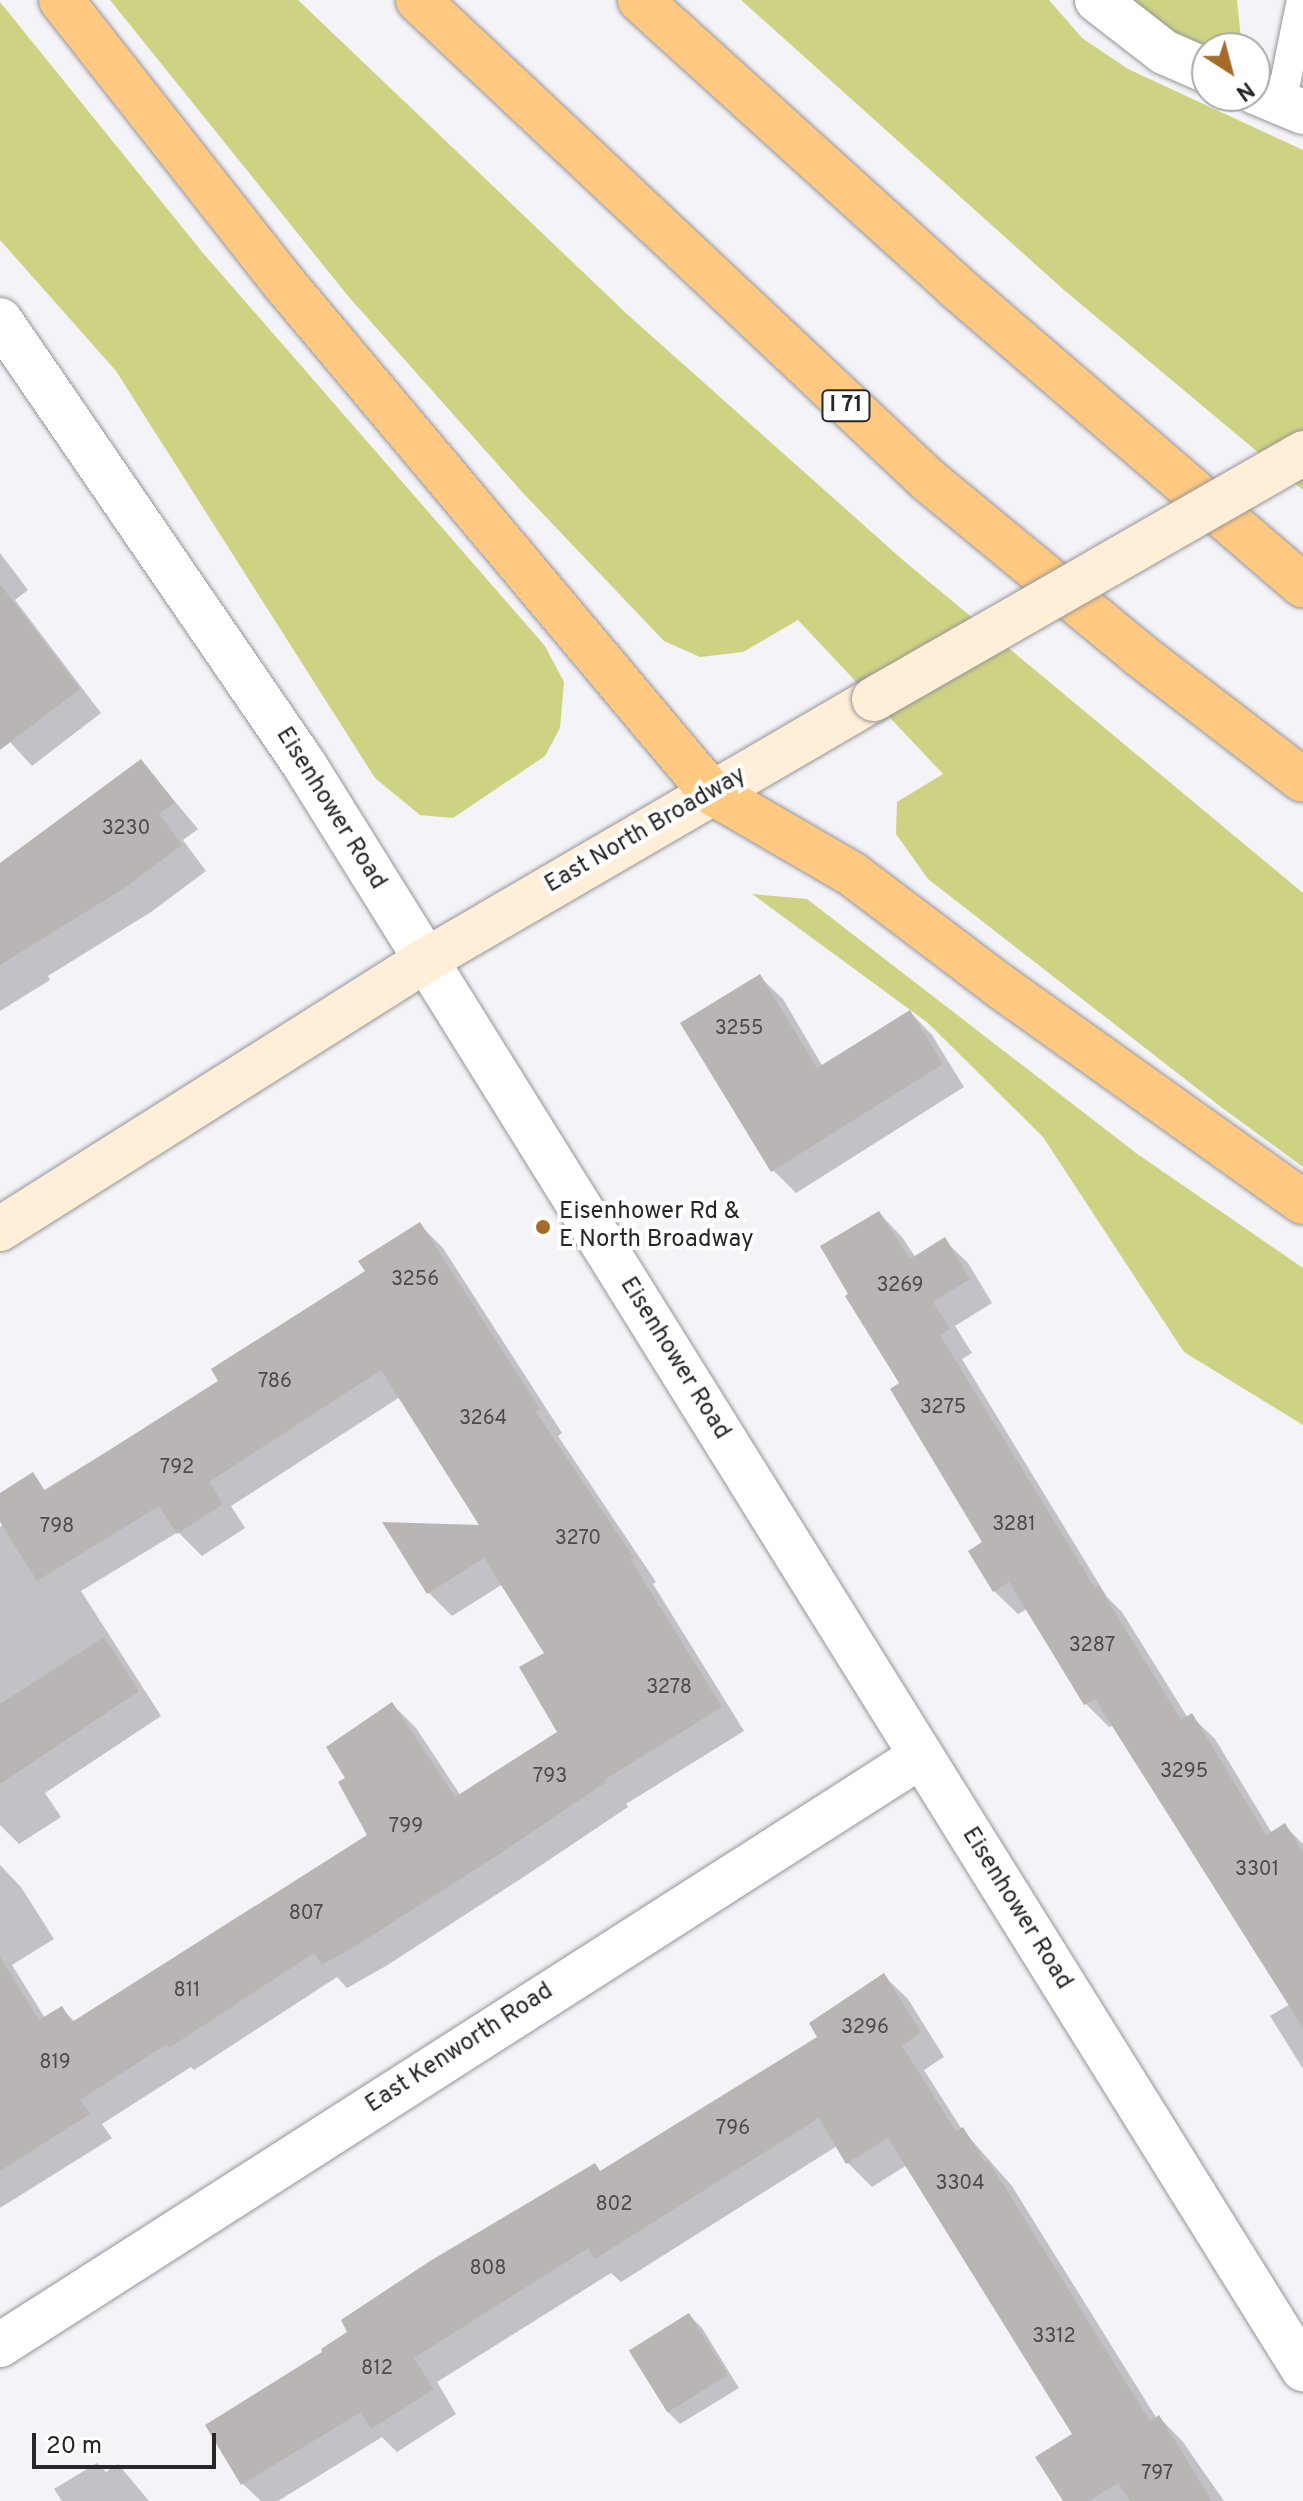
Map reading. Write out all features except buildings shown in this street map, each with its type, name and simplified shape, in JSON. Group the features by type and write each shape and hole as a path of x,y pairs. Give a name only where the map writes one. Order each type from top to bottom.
{"highway":[{"path":"61,0 282,281 711,792 852,874 1000,986 1303,1202"},
{"name":"I 71","path":"418,0 928,480 1140,655 1303,780"},
{"path":"640,0 955,286 1303,585"}],"main road":[{"name":"East North Broadway","path":"0,1229 426,960 711,792 1303,453"}],"street":[{"path":"1097,0 1164,52 1191,64"},
{"name":"Eisenhower Road","path":"0,320 304,764 1303,2369"},
{"name":"East Kenworth Road","path":"0,2345 921,1756"}],"lane":[{"path":"1280,102 1302,0"}],"green space":[{"path":"110,0 298,0 628,315 904,561 1303,893 1303,1167 928,879 896,834 897,802 943,774 798,620 743,652 700,657 664,641 524,494 348,296"},
{"path":"741,0 1049,0 1082,38 1128,69 1191,98 1191,112 1221,112 1303,150 1303,490 1064,290"},
{"path":"1124,0 1237,0 1240,32 1191,32 1191,41 1154,25"},
{"path":"0,2 203,253 545,646 564,682 560,728 545,756 453,818 420,815 375,778 116,371 0,240"},
{"path":"752,894 807,899 1136,1153 1303,1268 1303,1425 1184,1352 1043,1137 928,1023"}],"place":[{"name":"Eisenhower Rd & E North Broadway","path":"543,1227"}]}
